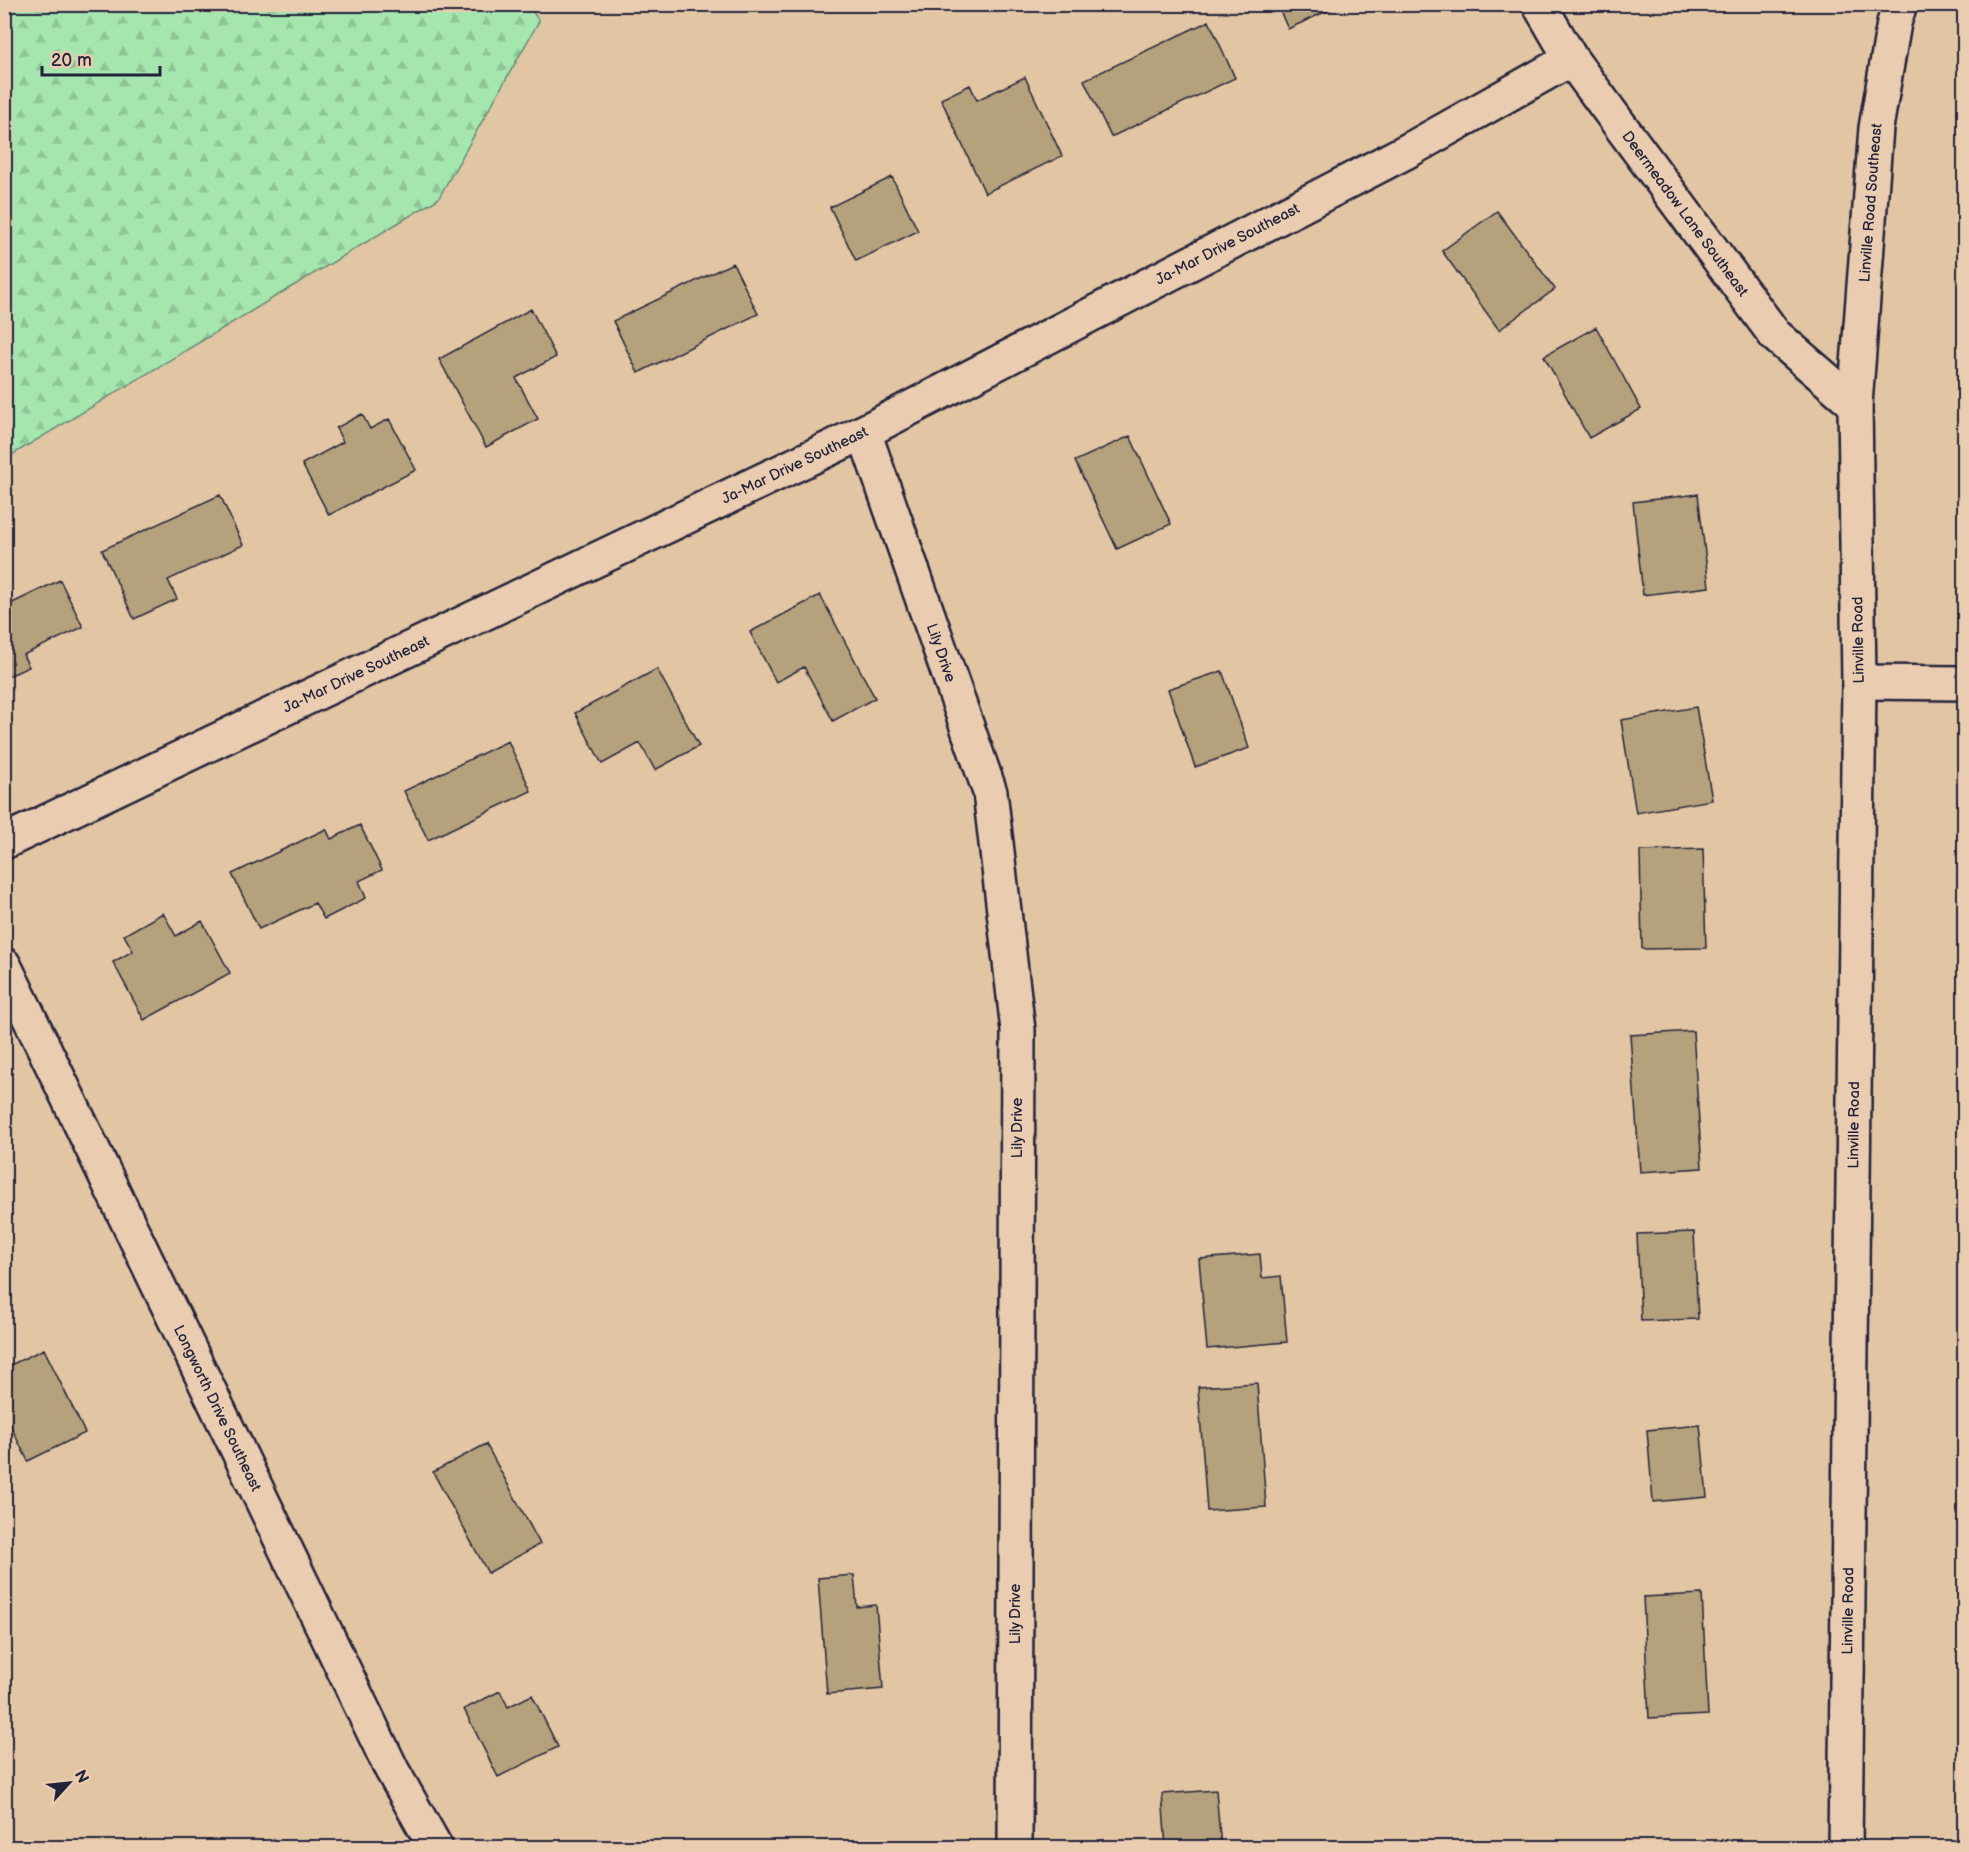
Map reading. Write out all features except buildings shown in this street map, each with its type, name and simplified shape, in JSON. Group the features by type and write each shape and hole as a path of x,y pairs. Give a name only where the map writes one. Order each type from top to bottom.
{"street":[{"name":"Deermeadow Lane Southeast","path":"1539,4 1570,59 1775,335 1855,404"},
{"name":"Linville Road Southeast","path":"1855,404 1876,128 1894,23 1900,4"},
{"name":"Ja-Mar Drive Southeast","path":"4,842 864,432 1411,149 1570,59"},
{"name":"Linville Road","path":"1845,1848 1858,682 1855,404"},
{"name":"Lily Drive","path":"864,432 990,792 1018,1030 1015,1848"},
{"path":"1858,682 1965,683"},
{"name":"Longworth Drive Southeast","path":"4,965 386,1760 436,1848"}],"green space":[{"path":"5,4 528,4 539,21 438,199 5,459"}]}
